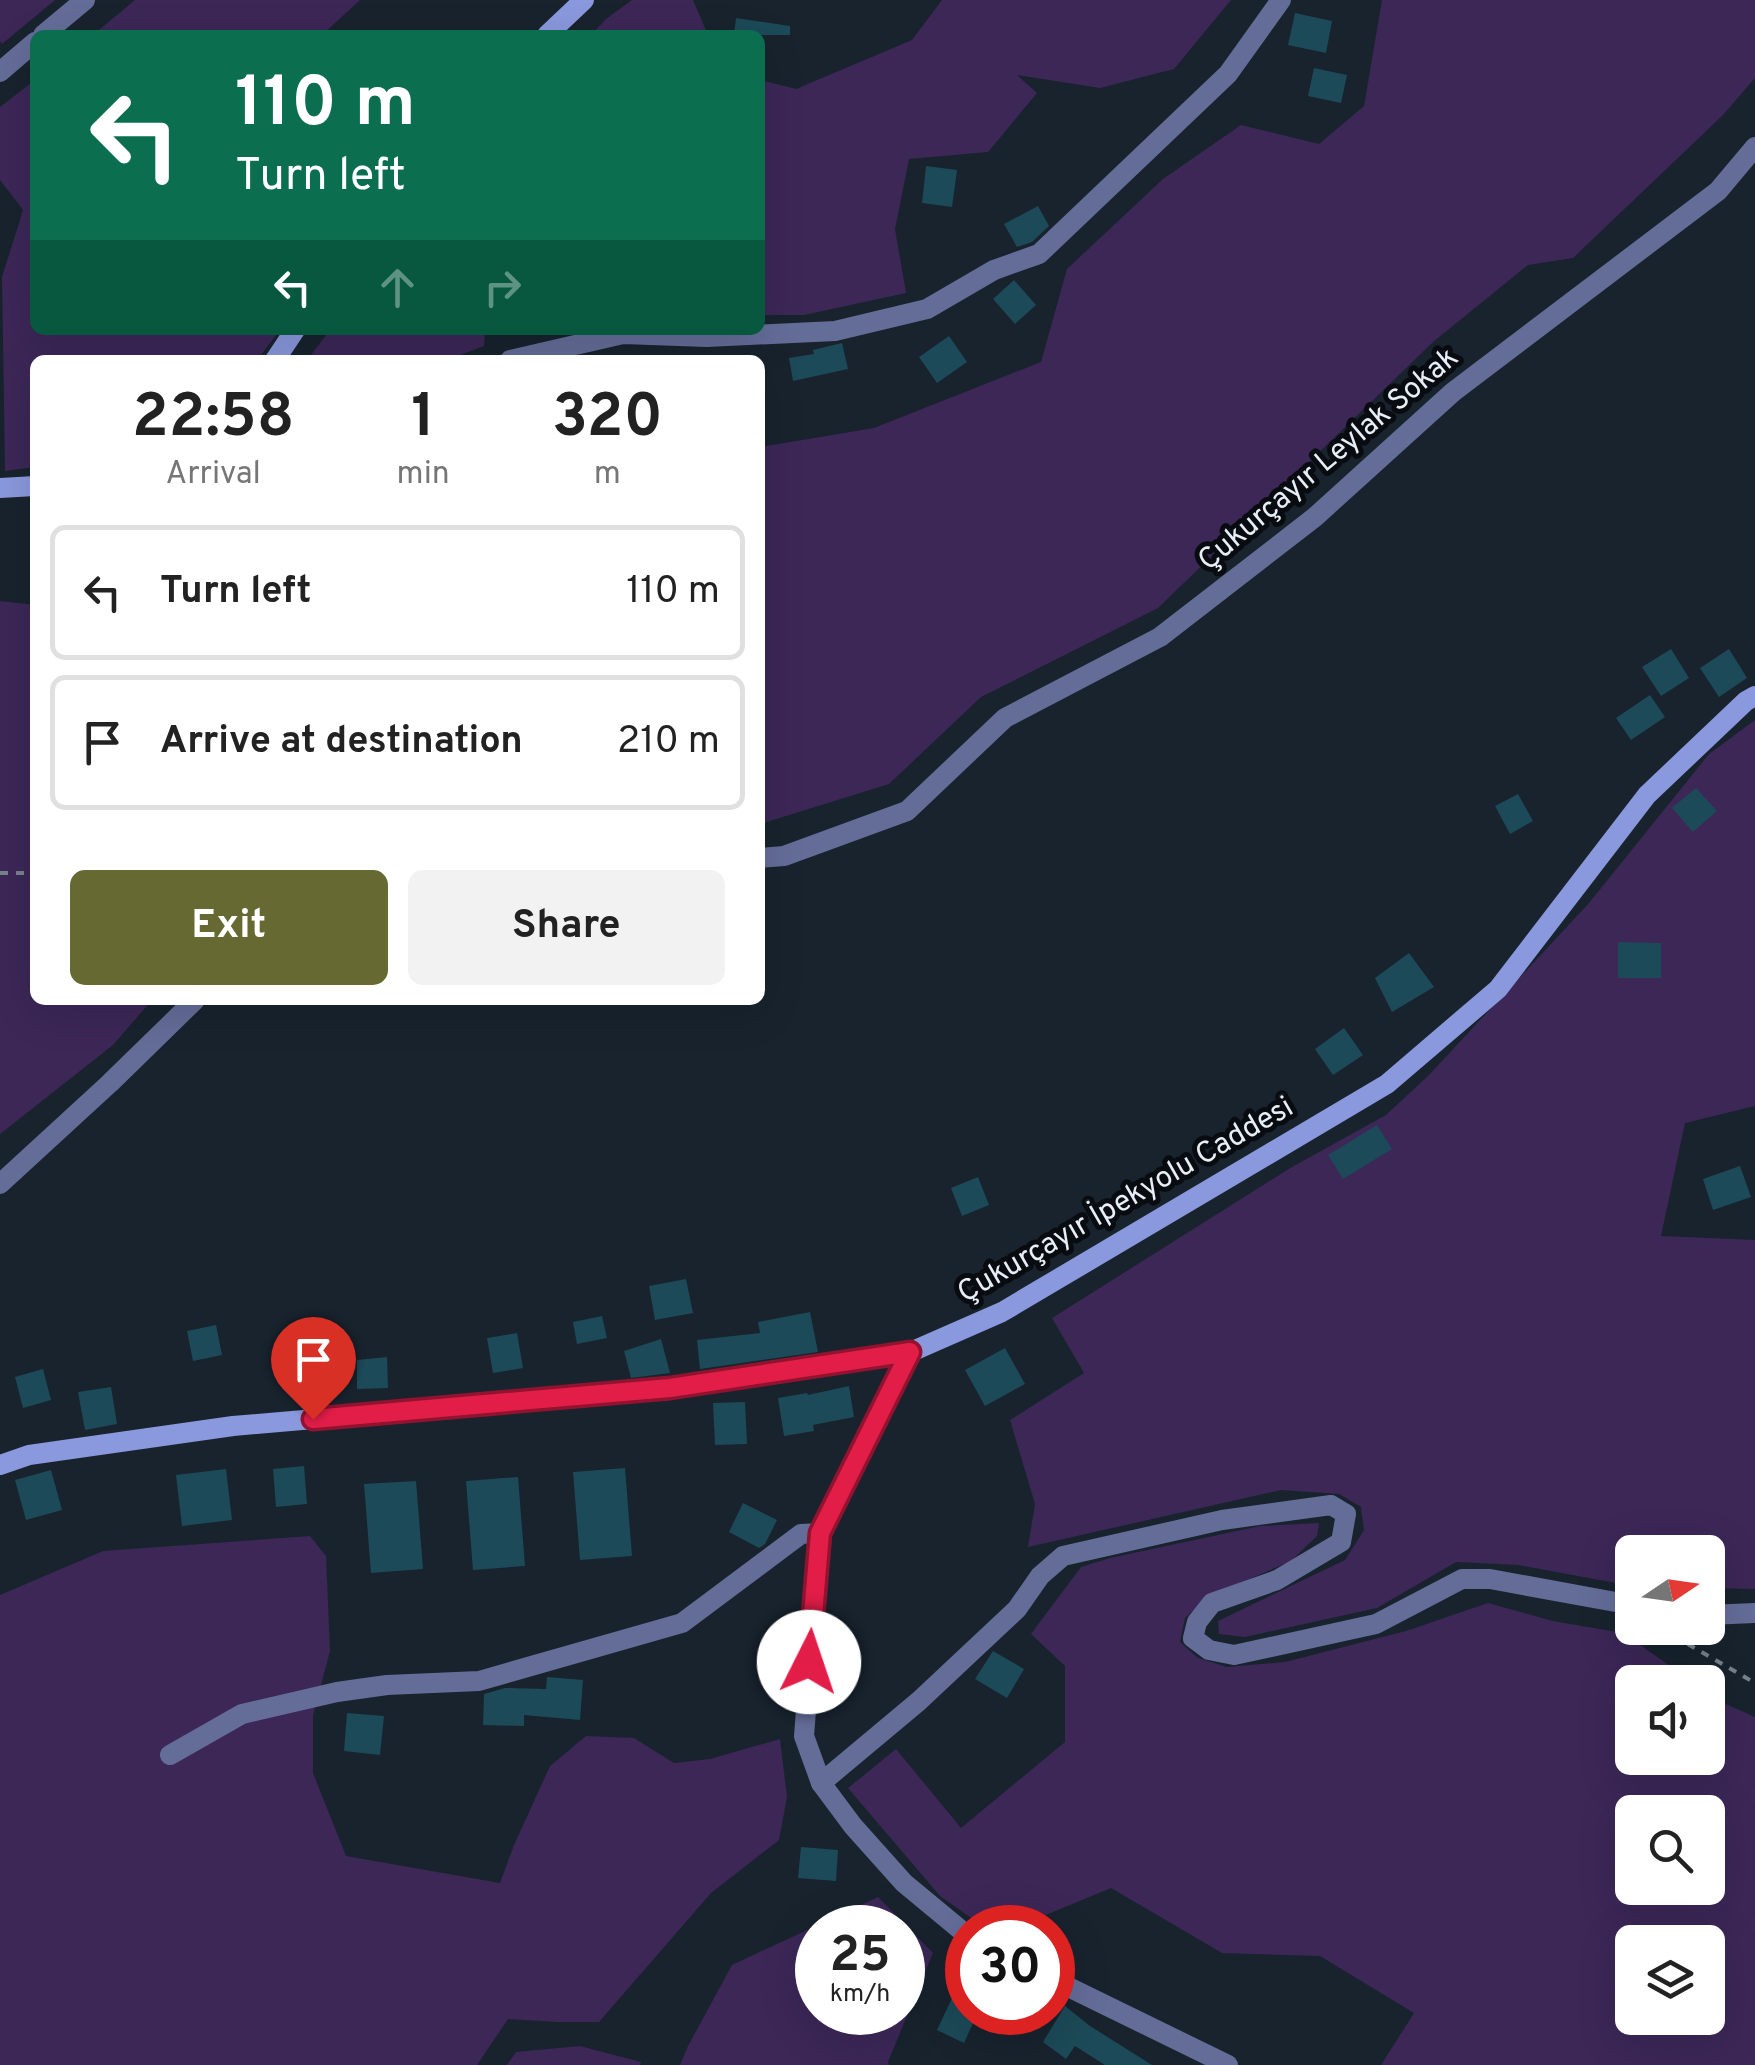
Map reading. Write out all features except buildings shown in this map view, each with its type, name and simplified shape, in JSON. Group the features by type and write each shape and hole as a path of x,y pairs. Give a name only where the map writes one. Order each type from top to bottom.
{"street":[{"path":"50,30 85,0"},
{"path":"553,30 584,0"},
{"path":"765,334 835,330 928,308 994,270 1039,254 1228,74 1281,0"},
{"path":"0,72 30,46"},
{"name":"Çukurçayır Leylak Sokak","path":"765,858 784,856 907,812 1005,718 1160,637 1316,517 1453,392 1718,191 1755,147"},
{"path":"532,355 619,335"},
{"path":"651,335 744,335"},
{"path":"0,488 30,486"},
{"name":"Çukurçayır İpekyolu Caddesi","path":"0,1465 28,1455 234,1426 670,1388 910,1352 1002,1312 1387,1084 1498,989 1647,794 1746,700 1755,696"},
{"path":"0,1184 190,1005"},
{"path":"910,1352 820,1533 804,1736 821,1783 852,1826 904,1884 945,1917"},
{"path":"821,1783 920,1702 1017,1609 1040,1576 1063,1556 1222,1520 1330,1505 1346,1514 1341,1542 1277,1580 1212,1603 1197,1622 1193,1638 1209,1650 1234,1655 1376,1624 1462,1579 1490,1579 1615,1603"},
{"path":"170,1755 242,1714 388,1684 479,1681 682,1624 801,1534 820,1533"},
{"path":"1725,1613 1755,1612"},
{"path":"1075,1989 1228,2065"}],"path":[{"path":"0,873 30,873"},
{"path":"1690,1645 1755,1682"}],"shaded area":[{"path":"0,0 55,0 2,44"},
{"path":"135,0 360,0 327,30 99,30"},
{"path":"632,0 693,0 706,30 596,30"},
{"path":"942,0 1231,0 1174,69 1100,88 1017,75 1037,93 988,152 909,159 895,229 906,293 804,315 765,315 765,81 796,89 912,40"},
{"path":"1382,0 1755,0 1755,78 1723,115 1573,258 1528,265 1433,342 1158,608 981,697 889,784 765,822 765,446 874,428 1041,362 1067,269 1163,179 1241,125 1319,144 1364,106"},
{"path":"30,84 30,335 276,335 261,355 30,355 30,468 5,471 2,277 23,210 0,180 0,107"},
{"path":"326,335 485,335 484,346 460,355 311,355"},
{"path":"0,601 30,604 30,1005 148,1005 113,1045 0,1134"},
{"path":"1755,720 1755,1106 1685,1123 1661,1236 1755,1240 1755,1589 1725,1588 1725,1535 1615,1535 1615,1583 1518,1565 1456,1562 1377,1608 1245,1637 1219,1634 1218,1621 1345,1560 1364,1530 1361,1507 1339,1494 1281,1490 1028,1547 1035,1504 1010,1420 1084,1373 1052,1318 1292,1167 1386,1115 1429,1075 1589,903 1709,754"},
{"path":"1319,1523 1317,1536 1291,1561 1208,1597 1185,1618 1180,1642 1198,1658 1227,1667 1285,1662 1406,1631 1488,1603 1553,1621 1615,1632 1615,1645 1640,1645 1669,1665 1615,1665 1615,1775 1725,1775 1725,1704 1755,1717 1755,2065 1381,2065 1414,2013 1320,1956 1222,1953 1111,1888 1070,1905 953,1905 940,1896 848,1788 896,1749 961,1828 1065,1742 1065,1666 1031,1634 1081,1567 1260,1526"},
{"path":"310,1536 326,1556 330,1651 313,1715 313,1773 346,1856 500,1883 550,1766 586,1736 634,1738 674,1763 710,1759 780,1739 787,1797 779,1840 711,1893 599,2022 508,2019 477,2065 0,2065 0,1595 103,1551"},
{"path":"878,1897 886,1905 861,1905"},
{"path":"795,1936 795,2035 899,2035 889,2065 680,2065 732,1965"},
{"path":"925,1945 933,1953 925,1972"},
{"path":"580,2046 641,2062 507,2065 516,2052"}],"route":[{"path":"313,1419 670,1388 910,1352 820,1533 809,1662"}]}
